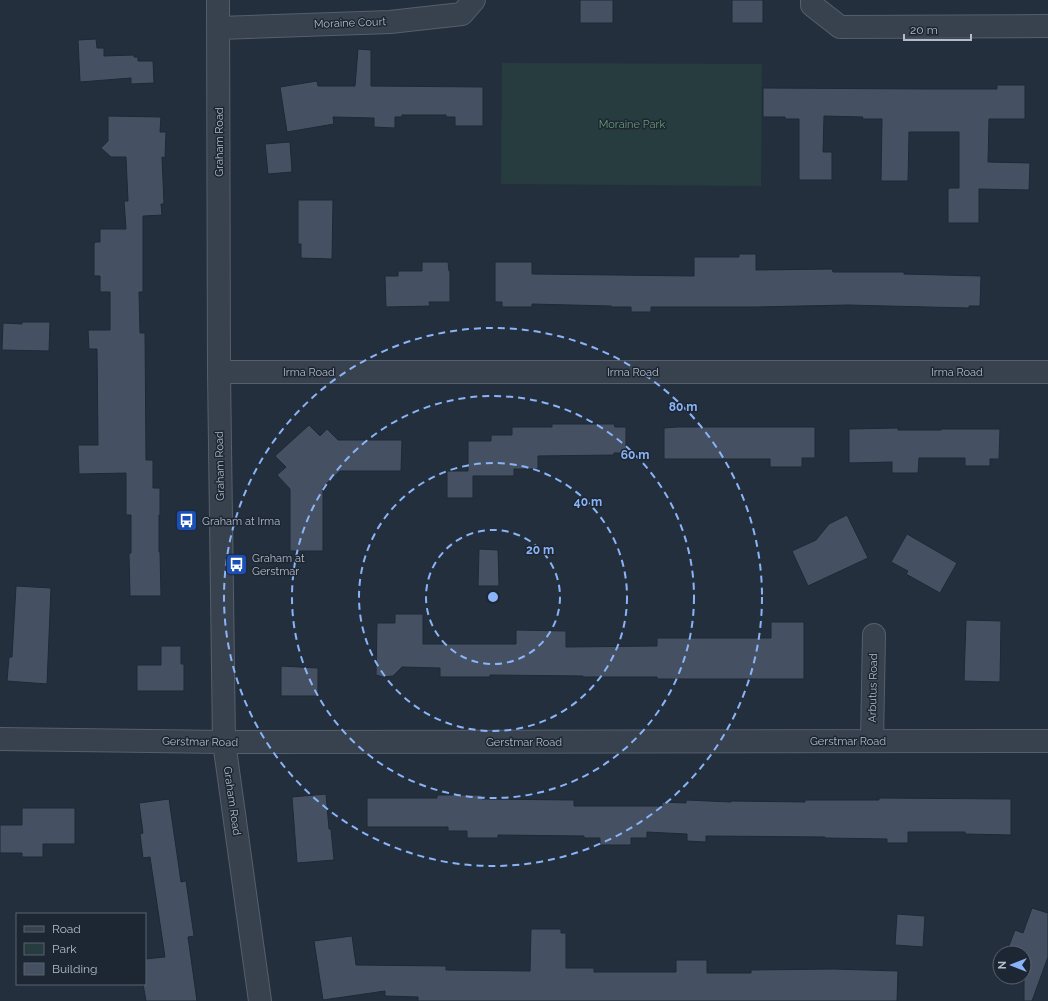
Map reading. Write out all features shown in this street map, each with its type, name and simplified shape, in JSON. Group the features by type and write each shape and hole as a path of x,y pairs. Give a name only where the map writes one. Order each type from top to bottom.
{"street":[{"name":"Graham Road","path":"218,0 219,372 224,742 260,1001"},
{"name":"Moraine Court","path":"219,28 390,22 455,15 462,14 474,0"},
{"path":"812,0 812,5 840,27 1048,26"},
{"name":"Irma Road","path":"219,372 1048,372"},
{"name":"Arbutus Road","path":"872,741 874,635"},
{"name":"Gerstmar Road","path":"0,739 224,742 1048,741"}],"green space":[{"name":"Moraine Park","path":"502,63 762,64 761,186 501,184"}],"building":[{"path":"580,0 613,0 613,23 580,23"},
{"path":"732,0 763,0 763,23 732,23"},
{"path":"96,39 97,48 104,48 104,56 134,55 134,57 138,57 138,61 153,61 154,83 131,84 131,78 80,82 78,40"},
{"path":"358,49 371,50 371,86 483,87 483,126 455,126 455,117 446,117 446,115 402,115 402,117 395,117 395,128 374,127 374,118 333,117 334,124 287,132 280,87 317,81 318,86 355,86"},
{"path":"997,85 1025,85 1025,119 989,119 988,162 1030,163 1029,190 979,189 979,223 948,223 948,190 949,188 959,188 959,132 909,132 908,181 881,181 882,119 824,116 823,152 832,152 832,180 799,180 799,119 785,119 785,117 763,117 763,88 997,89"},
{"path":"108,116 161,117 160,132 166,132 165,158 162,157 164,204 161,204 162,215 143,216 143,292 139,292 140,333 145,333 146,460 153,460 153,488 160,488 159,552 161,596 130,596 129,553 131,553 131,515 126,515 126,473 79,474 78,445 98,445 97,349 89,349 88,330 110,330 110,292 100,292 100,276 94,276 94,244 95,242 100,242 100,229 126,229 124,201 128,201 126,157 111,157 101,148 108,141"},
{"path":"290,142 292,172 268,174 265,144"},
{"path":"298,200 333,200 332,259 301,258 301,244 298,244"},
{"path":"739,254 756,254 756,270 832,269 833,272 904,272 904,274 981,276 980,306 969,306 969,308 848,305 651,307 651,312 631,312 631,307 532,304 532,307 502,307 502,302 495,302 495,262 532,262 532,274 694,276 694,257 739,257"},
{"path":"422,262 448,262 450,271 450,302 429,302 430,306 386,307 385,276 398,276 398,271 422,271"},
{"path":"22,322 50,322 49,351 2,350 3,323 22,324"},
{"path":"552,424 614,424 615,427 626,427 626,453 614,453 614,455 538,456 538,469 514,469 514,476 473,476 473,498 447,498 447,471 468,471 468,441 491,441 491,435 512,435 512,427 552,427"},
{"path":"309,425 320,436 327,429 338,440 402,440 401,471 340,471 323,487 323,551 290,551 290,489 277,475 286,467 275,456"},
{"path":"815,427 815,458 802,458 802,467 770,467 770,459 664,459 664,428"},
{"path":"898,428 898,430 1000,429 999,459 990,459 990,466 965,466 965,458 919,458 918,473 892,473 892,462 849,463 849,429"},
{"path":"847,515 868,558 808,586 792,551 816,540 829,524"},
{"path":"907,534 957,563 940,593 906,574 908,571 891,562"},
{"path":"479,549 498,550 499,586 478,586"},
{"path":"16,586 51,588 47,684 7,681 9,657 12,657"},
{"path":"395,614 423,614 423,644 516,644 516,630 566,631 566,647 657,646 657,638 771,638 771,622 804,622 804,679 657,679 657,677 490,675 490,677 440,677 440,668 402,667 393,676 383,677 376,675 377,623 395,623"},
{"path":"966,620 1001,621 1000,682 964,681"},
{"path":"161,646 181,646 181,664 184,664 184,691 137,691 137,665 161,665"},
{"path":"281,666 318,668 318,696 281,696"},
{"path":"326,794 329,829 331,829 334,860 297,863 292,797"},
{"path":"437,795 482,795 482,799 574,800 574,806 662,806 662,802 686,803 686,800 731,802 805,802 805,800 879,800 879,798 1011,799 1011,835 965,834 965,832 908,832 908,843 887,843 887,839 706,836 706,842 687,841 687,834 647,832 647,838 631,838 631,845 600,845 600,838 584,838 584,836 498,835 498,838 467,838 467,831 448,831 448,827 367,827 367,798 437,798"},
{"path":"169,799 181,882 186,881 194,936 188,937 197,1001 146,1001 143,985 146,985 146,959 165,957 150,857 143,858 140,834 143,833 139,803"},
{"path":"22,808 75,808 75,844 43,844 43,857 22,857 22,853 0,853 0,825 22,825"},
{"path":"1032,908 1048,913 1048,957 1032,1001 1024,1001 1024,985 1032,985 1032,945 1009,945 1015,930 1023,933"},
{"path":"897,914 925,916 923,947 895,945"},
{"path":"531,929 561,929 561,933 566,933 566,968 594,968 594,972 676,972 676,960 707,960 707,973 751,973 751,970 834,969 898,971 897,1001 418,1001 418,997 385,996 385,991 323,1000 314,941 352,936 356,965 446,966 446,970 530,971"}],"place":[{"name":"Graham at Irma","path":"187,521"},
{"name":"Graham at Gerstmar","path":"236,564"}]}
